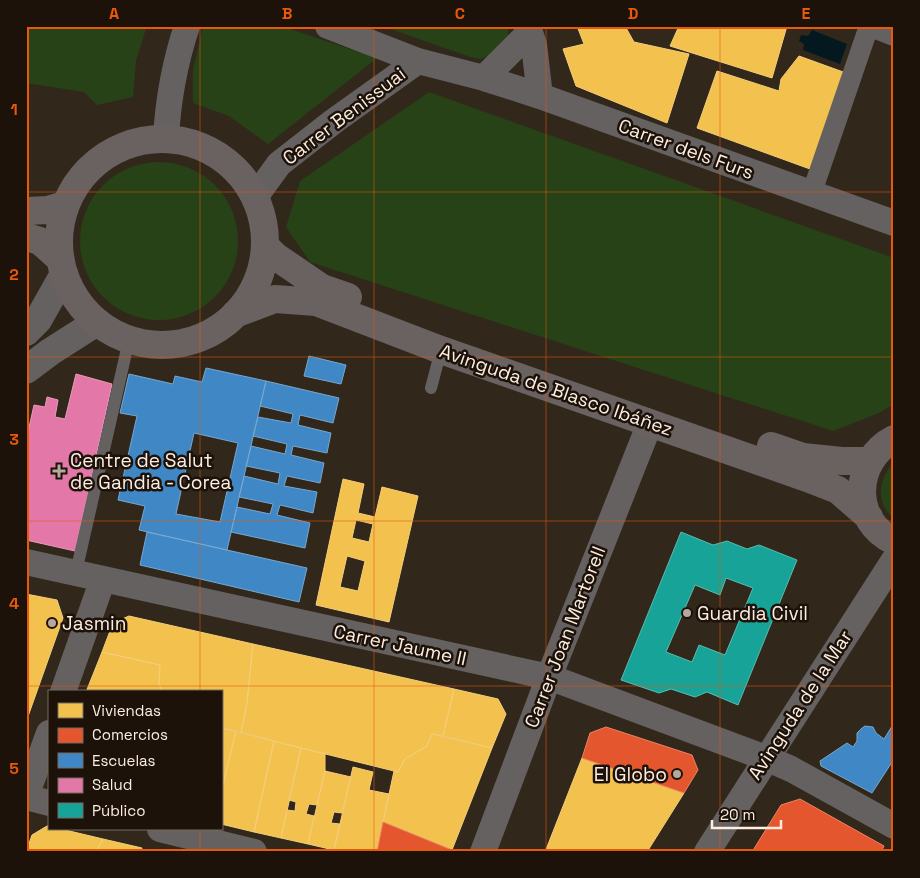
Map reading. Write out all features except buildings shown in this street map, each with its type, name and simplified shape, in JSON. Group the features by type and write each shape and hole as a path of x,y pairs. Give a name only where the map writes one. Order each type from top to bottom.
{"main road":[{"path":"26,237 40,241 62,266 78,303 97,322 128,340 163,344 190,341 214,330 235,314 251,294 261,271 265,246 263,221 255,197 240,174 218,155 194,143 166,138 134,142 105,155 81,177 65,205 59,231 62,266"},
{"path":"26,211 48,210 65,205"},
{"name":"Avinguda de Blasco Ibáñez","path":"265,246 275,256 322,288 540,366 802,457 870,460"},
{"name":"Avinguda de Blasco Ibáñez","path":"235,314 275,299 316,302 441,350 838,490 868,517 877,530 894,541"},
{"path":"868,517 862,489 864,474 870,460 880,449 894,439"}],"street":[{"path":"166,138 167,116 187,26"},
{"path":"328,26 418,61 484,78 529,29"},
{"path":"811,195 869,26"},
{"path":"876,26 894,33"},
{"path":"529,29 534,45 540,96"},
{"name":"Carrer Benissuai","path":"255,197 279,164 334,120 418,61"},
{"name":"Carrer dels Furs","path":"484,78 540,96 811,195 894,223"},
{"path":"26,332 38,320 62,266"},
{"path":"26,370 97,322"},
{"name":"Carrer Joan Martorell","path":"483,852 549,677 650,423"},
{"name":"Avinguda de la Mar","path":"707,852 894,560"},
{"name":"Carrer Jaume II","path":"26,562 549,677 766,758 894,826"},
{"path":"64,690 103,579"},
{"path":"48,735 26,797 48,803"},
{"path":"164,830 254,852"}],"lane":[{"path":"76,572 128,340"},
{"path":"432,388 441,350"}],"green space":[{"path":"26,26 147,26 136,60 133,97 97,105 84,92 26,83"},
{"path":"203,26 281,26 377,58 268,144 229,116 193,103 193,70"},
{"path":"382,26 508,26 508,36 489,56 480,59"},
{"path":"429,92 894,258 894,404 879,413 833,431 310,262 286,227 300,181"},
{"path":"159,162 189,168 203,175 215,185 225,197 232,211 238,241 232,271 225,285 215,297 203,307 189,314 159,320 129,314 115,307 103,297 93,285 86,271 80,241 86,211 93,197 103,185 115,175 129,168"},
{"path":"894,462 894,519 884,506 881,491 885,476"}],"water":[{"path":"812,30 847,44 840,64 803,50 804,44 799,41 801,35 808,36"}],"place":[{"name":"Centre de Salut de Gandia - Corea","path":"59,471"},
{"name":"Guardia Civil","path":"687,613"},
{"name":"Jasmin","path":"52,623"},
{"name":"El Globo","path":"677,774"}]}
